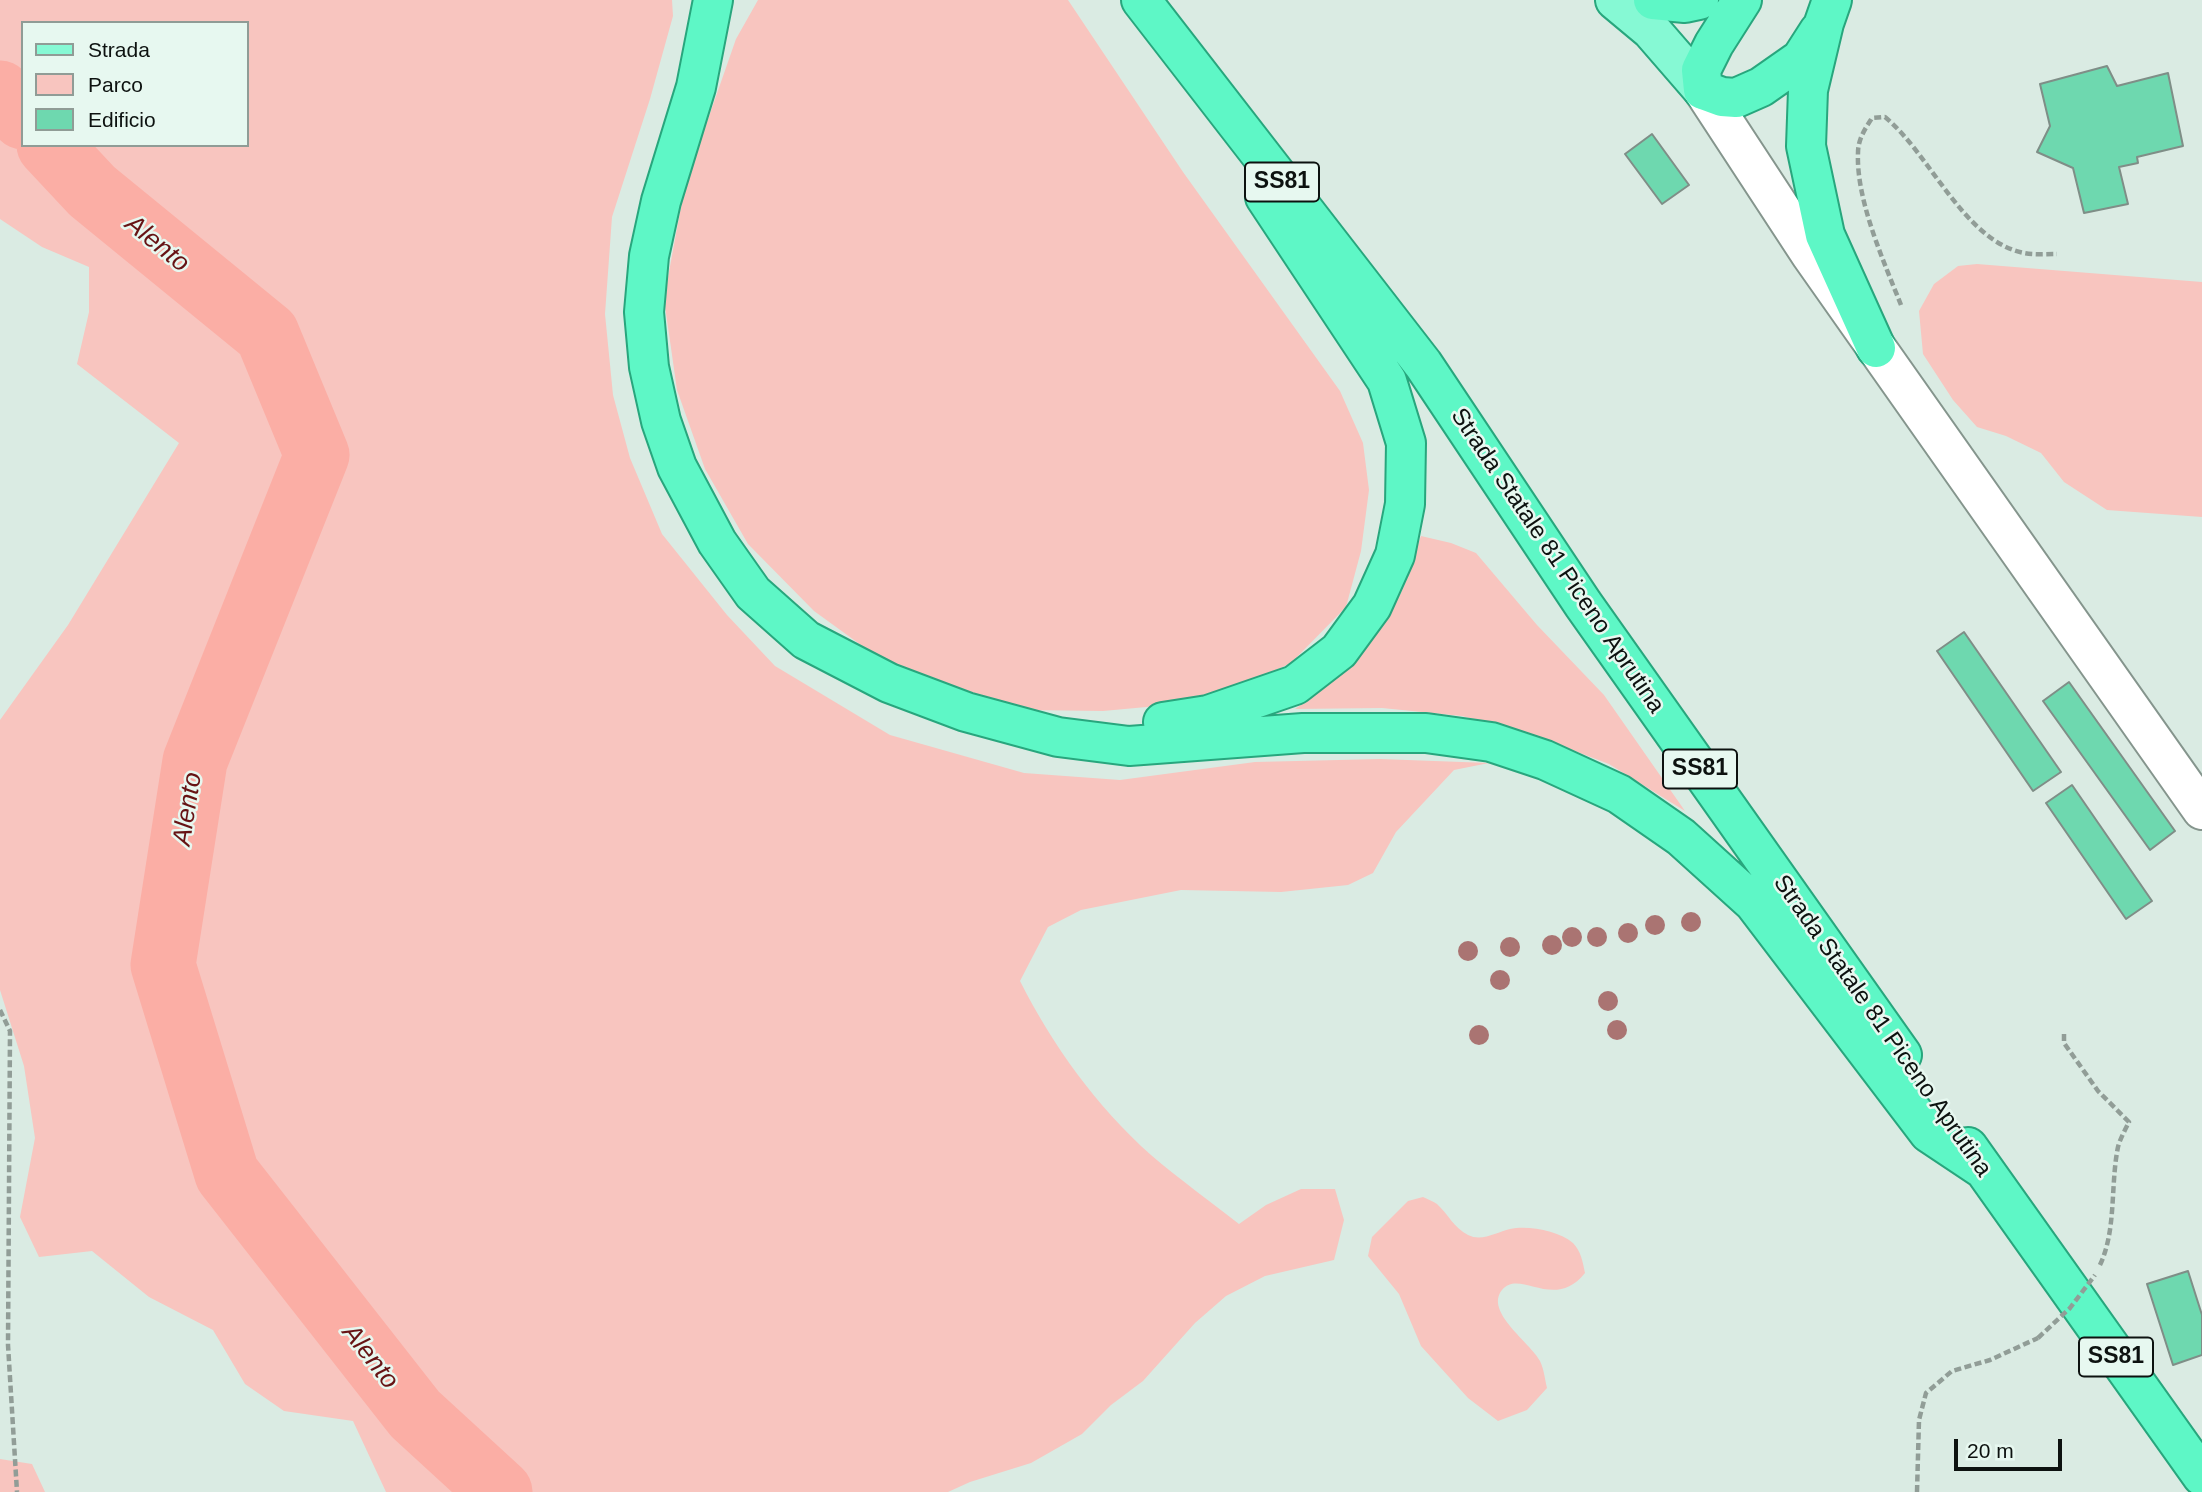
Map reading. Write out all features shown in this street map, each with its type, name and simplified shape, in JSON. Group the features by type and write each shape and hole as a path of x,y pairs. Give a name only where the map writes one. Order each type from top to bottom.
{"highway":[{"path":"713,0 696,87 661,201 649,256 644,312 649,367 677,467 717,542 753,593 806,639 889,683 966,712 1058,737 1129,746 1303,733 1426,733 1491,742 1545,760 1619,794 1681,837 1754,903 1929,1133 1983,1169"},
{"path":"696,87 740,0"},
{"path":"966,712 1076,724 1145,725 1208,715 1295,685 1339,651 1372,606 1395,555 1405,504 1406,443 1387,381 1263,194 1141,0"},
{"name":"Strada Statale 81 Piceno Aprutina","path":"1141,0 1423,364 1583,604 2202,1476"},
{"path":"1170,0 1423,364"},
{"path":"1653,0 1685,4 1699,0"},
{"path":"1742,0 1701,70 1703,90 1722,97 1736,98 1761,87 1801,59 1828,11"},
{"path":"1828,11 1808,90 1806,146 1825,235 1876,348"}],"main road":[{"path":"1615,0 1651,30 1703,90 1811,255 2202,810"}],"path":[{"path":"1903,311 1877,243 1860,177 1858,152 1862,132 1872,118 1885,117 1907,137 1970,221 1999,243 2024,253 2057,254"},
{"path":"0,1010 10,1031 8,1345 17,1492"},
{"path":"2064,1034 2064,1044 2098,1091 2129,1122 2118,1146 2110,1226 2103,1259"},
{"path":"1917,1492 1919,1420 1926,1393 1952,1371 1990,1360 2038,1338 2070,1308 2095,1275"}],"green space":[{"path":"0,0 672,0 673,16 612,217 605,314 613,395 630,458 662,534 727,615 775,666 890,735 1024,773 1120,780 1255,762 1380,759 1489,763 1454,770 1396,832 1373,873 1348,885 1281,892 1181,890 1081,910 1048,927 1020,981 1061,1052 1112,1116 1151,1155 1239,1224 1266,1205 1301,1189 1335,1189 1344,1220 1334,1260 1265,1276 1226,1296 1195,1323 1143,1381 1111,1405 1082,1434 1031,1463 970,1482 948,1492 386,1492 353,1421 284,1411 245,1384 213,1330 149,1297 92,1251 39,1257 20,1217 35,1138 24,1066 0,990 0,720 68,625 179,443 77,364 89,312 89,267 42,247 0,219"},
{"path":"758,0 1068,0 1183,172 1340,391 1363,443 1369,490 1361,551 1346,607 1291,663 1227,693 1168,705 1103,711 1028,710 943,690 883,661 814,611 748,544 705,469 677,390 664,299 685,185 736,39"},
{"path":"1977,264 2202,282 2202,517 2107,510 2064,482 2041,453 2006,436 1977,427 1953,400 1923,354 1919,311 1934,284 1958,266"},
{"path":"1421,536 1451,543 1476,553 1537,625 1604,695 1685,811 1609,764 1538,737 1462,716 1382,708 1295,709 1342,672 1380,627 1404,586"},
{"path":"1423,1197 1437,1204 1459,1229 1473,1237 1484,1237 1517,1228 1534,1229 1552,1232 1567,1239 1580,1253 1585,1273 1573,1284 1550,1290 1509,1285 1502,1290 1498,1299 1504,1317 1535,1354 1543,1371 1547,1388 1527,1410 1498,1421 1468,1398 1421,1346 1399,1294 1368,1256 1372,1237 1408,1201"},
{"path":"0,1459 32,1464 45,1492 0,1492"}],"building":[{"path":"2107,66 2117,86 2168,73 2183,146 2137,157 2138,163 2119,167 2128,204 2084,213 2073,168 2037,152 2050,126 2040,84"},
{"path":"1652,134 1689,185 1662,204 1625,154"},
{"path":"1964,632 2061,772 2033,791 1937,651"},
{"path":"2069,682 2175,831 2150,850 2043,701"},
{"path":"2072,785 2152,901 2126,919 2046,803"},
{"path":"2188,1271 2202,1315 2202,1355 2173,1365 2147,1284"}],"waterway":[{"name":"Alento","path":"0,93 21,115"},
{"name":"Alento","path":"51,147 92,191 267,334 317,455 195,761 163,965 227,1174 415,1414 500,1492"}]}
